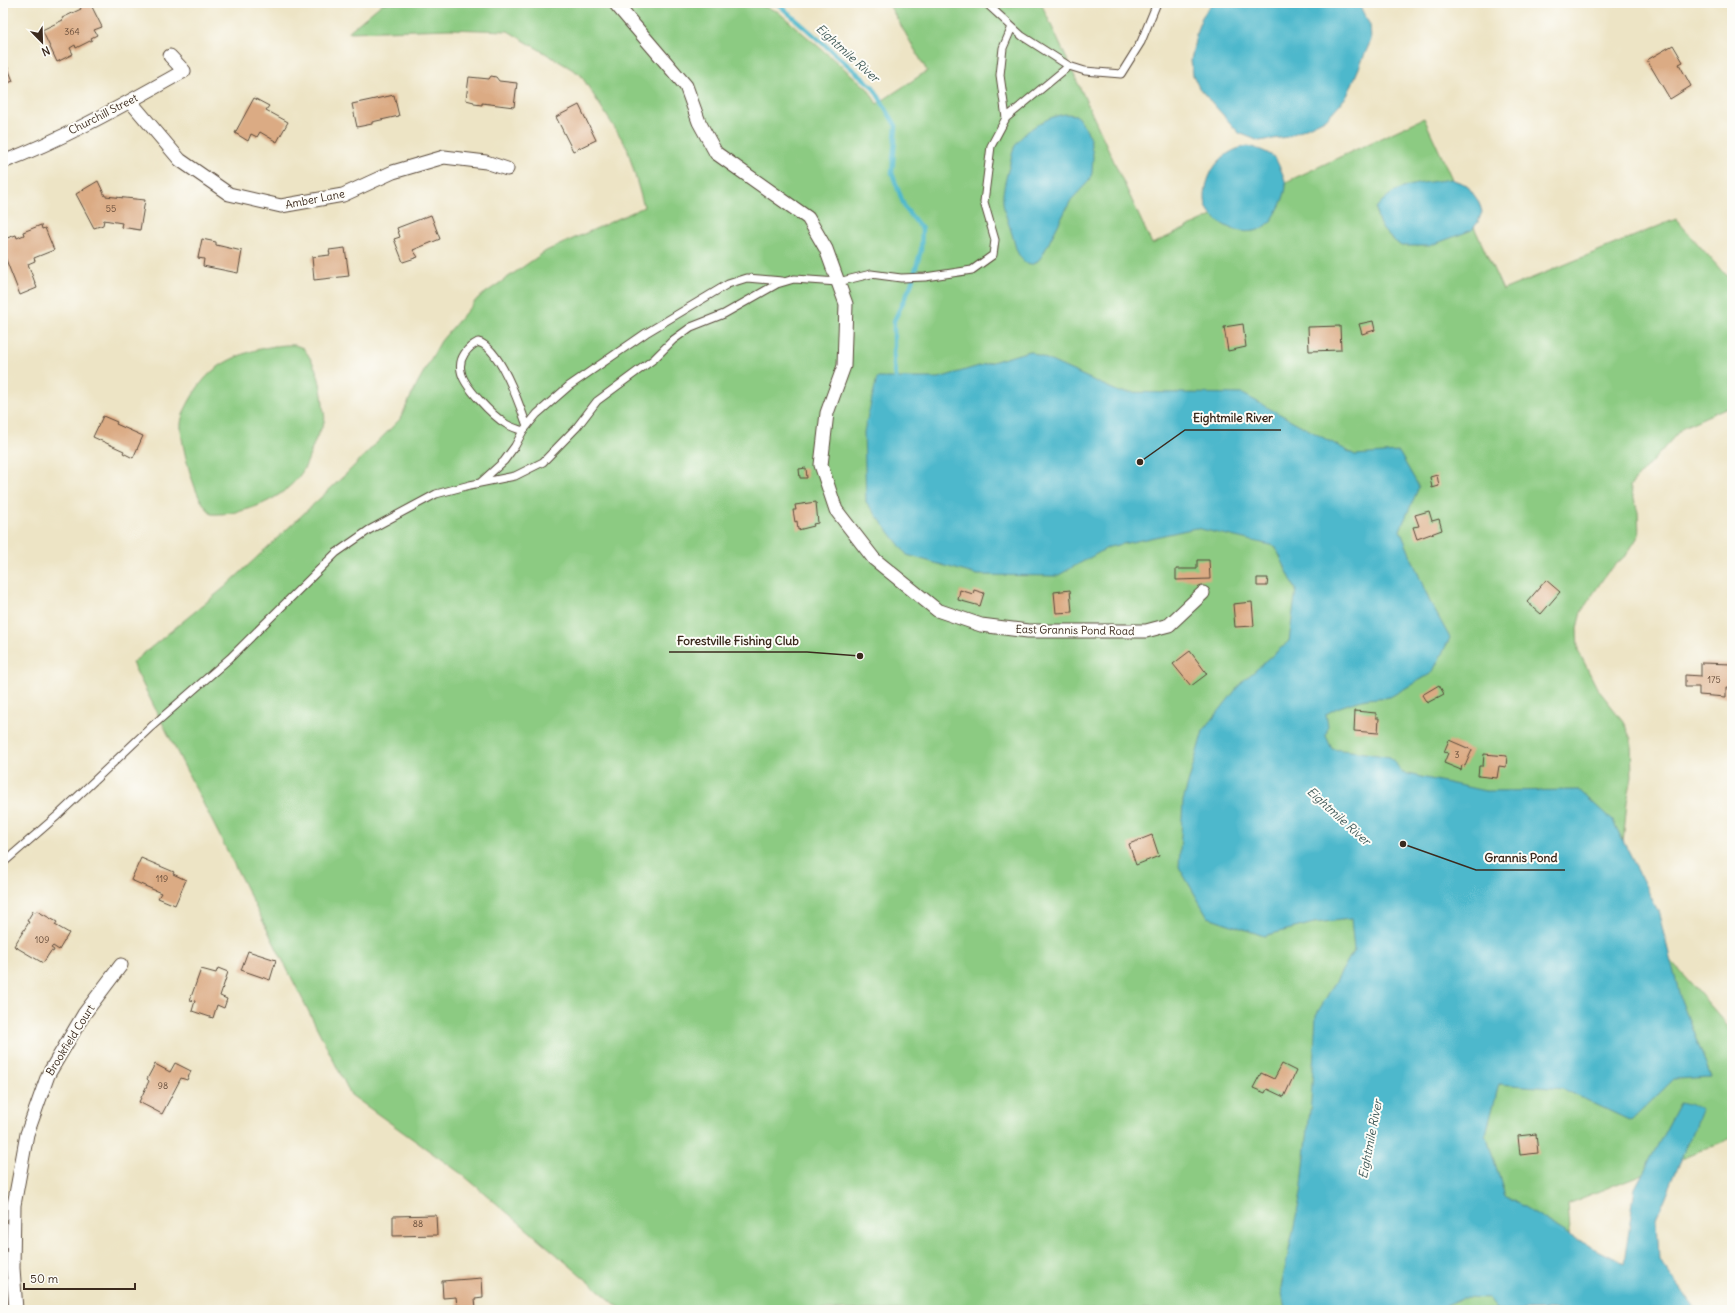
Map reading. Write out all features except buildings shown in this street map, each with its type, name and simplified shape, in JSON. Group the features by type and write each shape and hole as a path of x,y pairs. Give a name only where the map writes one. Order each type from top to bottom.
{"street":[{"name":"East Grannis Pond Road","path":"615,3 686,86 699,122 716,153 808,218 826,250 846,304 844,366 826,413 821,465 836,510 874,559 937,610 982,625 1028,632 1146,631 1169,625 1203,593"},
{"name":"Churchill Street","path":"3,162 27,153 130,101 184,71 170,56"},
{"name":"Amber Lane","path":"130,101 180,160 229,194 281,206 343,195 393,172 444,158 486,162 507,169"},
{"name":"Brookfield Court","path":"16,1310 13,1268 14,1205 27,1134 48,1075 84,1014 121,965"}],"lane":[{"path":"986,3 1022,36 1068,66 1085,71 1121,74 1141,42 1157,3"},
{"path":"1006,118 1000,75 1003,48 1012,27"},
{"path":"3,863 57,816 151,727 230,658 336,553 369,530 436,494 481,482 515,476 543,462 576,427 597,401 654,359 672,340 691,327 724,314 760,292 794,279 838,282 871,274 901,278 925,277 972,270 993,255 995,240 984,202 991,146 1006,118 1068,66"},
{"path":"481,482 504,461 525,429 537,414 569,386 646,333 728,284 747,278 784,282"},
{"path":"478,342 485,344 499,362 516,396 525,429 506,424 490,412 472,391 461,371 462,358 469,347 478,342"}],"green space":[{"path":"383,3 753,3 777,11 868,89 877,104 927,71 888,3 1041,3 1152,244 1424,118 1503,290 1676,219 1720,269 1732,280 1732,405 1683,427 1630,486 1638,512 1639,535 1627,554 1607,573 1581,612 1577,628 1578,650 1597,688 1623,721 1631,739 1632,777 1627,802 1623,844 1645,931 1732,1030 1732,1138 1567,1204 1574,1298 1518,1310 622,1310 463,1175 351,1095 132,663 225,587 346,474 400,419 418,382 441,341 478,298 546,251 644,207 627,147 580,74 508,31 450,29 348,32"},
{"path":"295,345 303,348 308,354 318,374 325,416 325,420 305,467 298,478 288,488 264,503 237,512 211,514 199,497 187,463 181,425 186,407 204,380 222,364 231,359 263,348"}],"water":[{"path":"1212,3 1358,3 1370,25 1371,40 1347,96 1327,118 1287,137 1259,141 1239,133 1199,88 1193,75 1191,60 1197,30 1202,17"},
{"path":"1067,114 1076,115 1087,130 1093,156 1092,173 1089,181 1071,200 1042,256 1036,263 1029,265 1021,259 1017,251 1004,210 1003,195 1007,174 1014,148 1023,136 1037,125 1052,117"},
{"path":"1248,146 1266,152 1275,158 1286,183 1286,187 1280,205 1271,221 1264,227 1255,231 1246,232 1228,227 1219,222 1207,208 1205,198 1208,179 1215,165 1232,151"},
{"path":"1451,179 1467,185 1479,202 1482,212 1478,222 1472,230 1429,246 1401,246 1391,238 1381,226 1376,208 1392,193 1410,186"},
{"path":"1029,351 1119,392 1243,394 1355,455 1399,452 1419,487 1400,530 1429,600 1450,638 1432,673 1390,697 1366,699 1337,708 1326,714 1328,726 1326,736 1332,749 1390,757 1403,773 1485,791 1579,790 1613,821 1658,911 1681,1000 1711,1077 1674,1079 1631,1121 1563,1089 1499,1084 1486,1134 1505,1196 1574,1238 1624,1263 1635,1188 1680,1103 1702,1109 1657,1218 1659,1260 1697,1310 1496,1310 1488,1299 1463,1298 1439,1308 1438,1310 1285,1310 1281,1287 1301,1194 1311,1101 1316,1015 1354,950 1351,919 1314,923 1264,936 1208,917 1179,867 1183,801 1203,731 1242,682 1289,641 1296,590 1275,546 1196,528 1109,547 1057,576 977,575 907,555 866,502 864,432 877,378 939,378"}],"waterway":[{"name":"Eightmile River","path":"772,3 778,4 873,87 896,126 892,173 905,208 922,229 921,250 911,285 894,321 894,365 897,384"}],"place":[{"name":"Eightmile River","path":"1140,462"},
{"name":"Forestville Fishing Club","path":"860,656"},
{"name":"Grannis Pond","path":"1403,844"}]}
